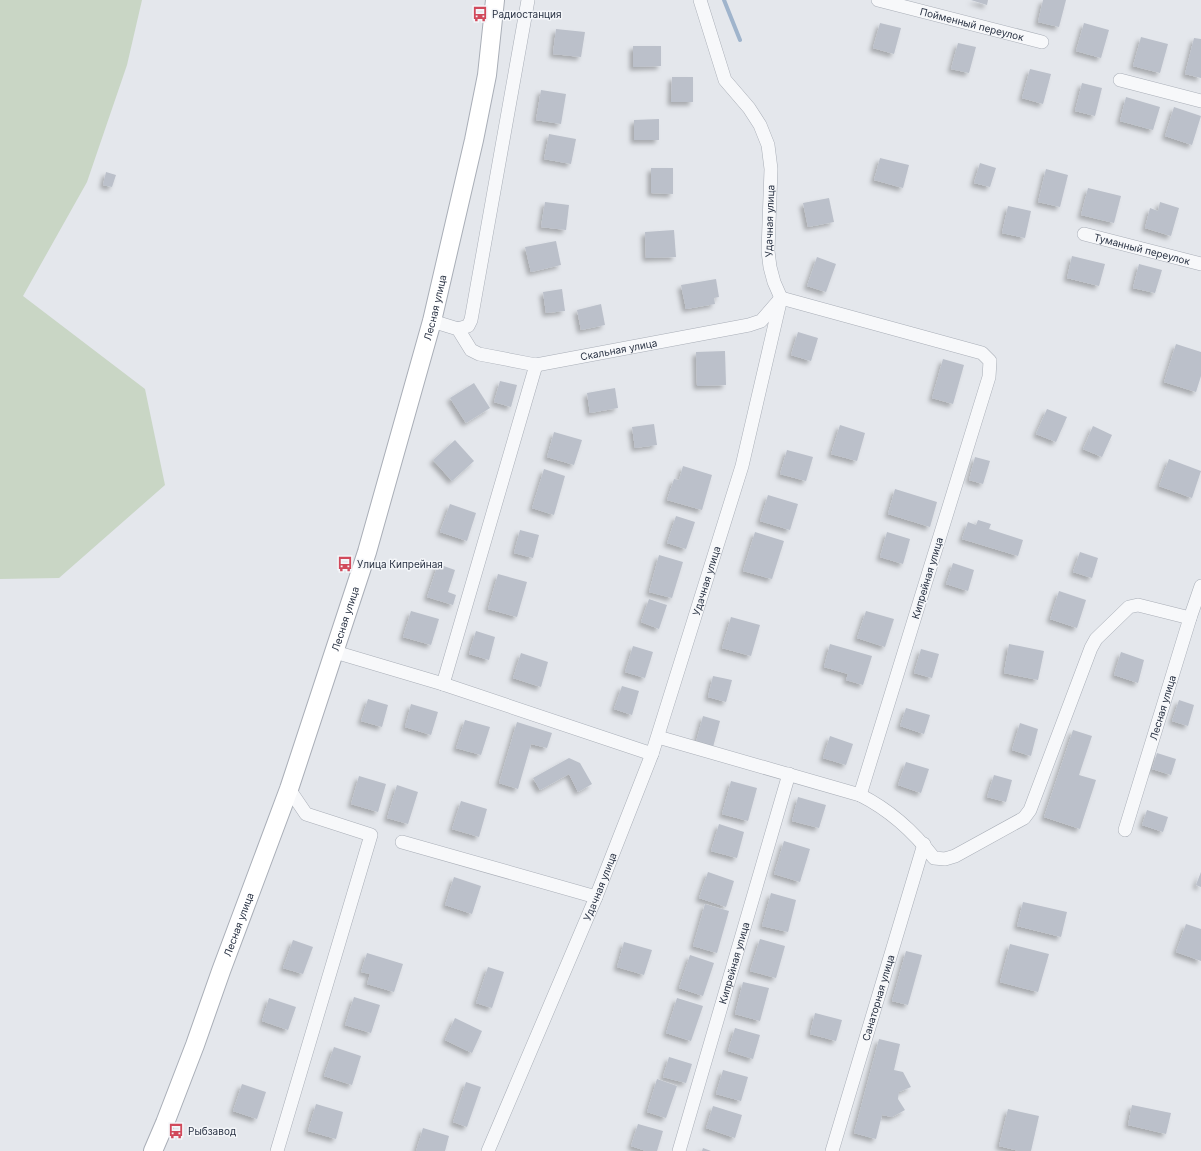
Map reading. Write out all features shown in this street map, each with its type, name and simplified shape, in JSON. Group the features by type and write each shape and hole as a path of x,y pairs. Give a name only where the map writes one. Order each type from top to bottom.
{"main road":[{"name":"Лесная улица","path":"153,1151 192,1052 289,789 367,552 432,321 474,140 487,75 495,0"}],"street":[{"path":"432,321 458,329 468,326 471,320 528,0"},
{"name":"Удачная улица","path":"488,1151 596,897 658,737 742,466 781,298 774,282 768,251 771,169 768,145 760,125 749,108 726,80 700,0"},
{"name":"Пойменный переулок","path":"878,0 1042,42"},
{"path":"1120,80 1201,101"},
{"name":"Туманный переулок","path":"1084,234 1201,264"},
{"name":"Скальная улица","path":"458,329 471,350 478,354 536,365 749,325 761,321 781,298"},
{"name":"Кипрейная улица","path":"781,298 982,353 990,360 989,377 860,795"},
{"path":"443,684 536,365"},
{"name":"Лесная улица","path":"1125,830 1201,586"},
{"path":"658,737 860,795 874,802 904,824 924,844 934,858 945,859 955,856 1024,818 1030,810 1091,648 1096,639 1129,607 1138,605 1190,618"},
{"path":"335,652 443,684 652,754"},
{"name":"Кипрейная улица","path":"679,1151 789,774"},
{"path":"280,1150 371,835 306,814 289,789"},
{"path":"402,842 596,897"},
{"name":"Санаторная улица","path":"832,1151 924,844"}],"green space":[{"path":"0,0 142,0 127,65 87,182 23,296 145,389 165,485 59,578 0,579"}],"building":[{"path":"971,0 988,0 987,5"},
{"path":"1043,0 1066,0 1059,27 1038,22"},
{"path":"880,23 901,28 894,54 873,48"},
{"path":"1084,23 1109,30 1101,58 1076,51"},
{"path":"556,29 585,32 581,57 553,54"},
{"path":"1141,37 1168,44 1160,73 1133,66"},
{"path":"1194,38 1201,39 1201,78 1185,74"},
{"path":"958,43 976,47 969,73 951,69"},
{"path":"633,46 661,46 661,66 633,67"},
{"path":"1030,69 1051,74 1043,104 1022,98"},
{"path":"672,77 693,77 693,102 671,102"},
{"path":"1082,83 1102,88 1095,116 1075,111"},
{"path":"541,90 566,94 561,124 536,120"},
{"path":"1126,97 1160,107 1153,130 1120,121"},
{"path":"1174,107 1201,116 1192,145 1165,136"},
{"path":"659,119 659,140 634,140 634,120"},
{"path":"549,134 576,139 571,164 544,159"},
{"path":"880,158 909,165 903,188 874,180"},
{"path":"980,163 996,168 990,187 974,183"},
{"path":"651,168 673,168 673,194 651,193"},
{"path":"1046,169 1068,175 1060,207 1038,202"},
{"path":"106,172 116,175 112,187 103,185"},
{"path":"1088,188 1121,196 1114,223 1081,215"},
{"path":"829,198 834,222 808,227 803,203"},
{"path":"545,202 569,205 566,230 541,227"},
{"path":"1160,202 1179,208 1171,236 1145,228 1150,208 1158,211"},
{"path":"1008,206 1031,211 1025,238 1002,233"},
{"path":"674,230 676,257 646,258 645,232"},
{"path":"556,241 561,265 531,272 525,247"},
{"path":"1072,256 1105,264 1099,286 1067,278"},
{"path":"817,257 836,264 826,292 807,286"},
{"path":"1139,264 1162,270 1155,293 1133,288"},
{"path":"716,279 719,297 714,298 715,304 686,309 681,285"},
{"path":"562,289 565,311 546,313 543,292"},
{"path":"601,304 605,325 581,330 577,310"},
{"path":"798,332 818,338 811,361 791,355"},
{"path":"1176,344 1201,352 1201,376 1196,392 1164,382"},
{"path":"725,351 726,385 697,386 696,352"},
{"path":"943,359 964,365 953,404 932,398"},
{"path":"500,381 517,385 511,407 494,402"},
{"path":"474,383 490,408 466,423 450,398"},
{"path":"615,388 618,408 590,413 587,393"},
{"path":"1047,409 1067,417 1056,442 1036,434"},
{"path":"654,424 657,445 635,448 632,427"},
{"path":"840,425 865,433 857,461 831,454"},
{"path":"1093,426 1112,435 1102,457 1083,449"},
{"path":"554,432 582,440 574,465 547,457"},
{"path":"455,440 474,461 452,481 433,460"},
{"path":"787,450 813,457 806,481 780,474"},
{"path":"975,457 990,461 983,484 969,480"},
{"path":"1169,459 1201,471 1192,498 1159,486"},
{"path":"683,466 712,475 702,510 667,500 674,479 679,480"},
{"path":"544,469 565,476 554,515 532,508"},
{"path":"895,489 937,502 930,527 888,514"},
{"path":"768,495 798,504 790,530 760,521"},
{"path":"450,504 476,513 467,541 440,532"},
{"path":"676,516 695,522 686,549 667,543"},
{"path":"978,520 991,524 989,529 1023,540 1018,556 962,539 968,522 976,525"},
{"path":"520,530 539,535 533,558 514,553"},
{"path":"755,532 784,541 772,579 743,571"},
{"path":"887,532 910,539 903,564 880,557"},
{"path":"1080,552 1098,558 1092,578 1073,572"},
{"path":"659,555 683,562 672,598 649,592"},
{"path":"953,563 974,570 968,591 946,584"},
{"path":"438,564 455,570 448,592 456,595 453,605 427,597"},
{"path":"498,574 527,582 517,617 488,609"},
{"path":"1059,591 1086,600 1077,628 1050,619"},
{"path":"649,599 667,605 659,629 641,622"},
{"path":"411,611 439,619 431,645 403,637"},
{"path":"866,611 894,619 885,647 857,638"},
{"path":"731,617 760,625 751,656 722,648"},
{"path":"476,631 495,637 489,660 469,654"},
{"path":"830,644 872,656 863,685 846,680 848,674 824,667"},
{"path":"1009,644 1044,651 1038,680 1004,673"},
{"path":"633,646 653,652 645,678 625,672"},
{"path":"921,649 939,654 932,678 914,673"},
{"path":"1121,652 1144,660 1138,683 1114,675"},
{"path":"521,653 548,662 541,687 513,678"},
{"path":"713,676 732,680 726,702 708,697"},
{"path":"622,686 639,691 632,715 614,709"},
{"path":"368,699 388,705 382,727 361,721"},
{"path":"1179,700 1194,705 1188,726 1172,721"},
{"path":"411,704 438,712 431,735 405,727"},
{"path":"906,708 930,715 924,734 900,726"},
{"path":"703,716 720,721 713,747 696,742"},
{"path":"465,720 490,727 481,755 456,748"},
{"path":"517,722 552,733 547,748 531,744 518,789 499,783"},
{"path":"1020,723 1038,729 1031,756 1012,750"},
{"path":"1073,730 1092,736 1079,775 1096,780 1080,829 1044,817"},
{"path":"830,736 853,744 846,765 823,758"},
{"path":"1157,753 1176,759 1171,775 1152,769"},
{"path":"569,758 580,763 592,784 578,792 569,774 540,790 533,778"},
{"path":"906,762 929,769 921,793 898,785"},
{"path":"994,775 1012,780 1006,802 987,797"},
{"path":"359,776 386,784 378,812 351,804"},
{"path":"731,781 757,788 748,821 722,814"},
{"path":"397,785 418,792 408,824 387,818"},
{"path":"798,797 826,805 819,828 792,821"},
{"path":"461,801 487,809 479,837 452,829"},
{"path":"1147,810 1168,817 1163,832 1142,825"},
{"path":"719,824 744,832 737,858 711,851"},
{"path":"784,841 810,849 800,882 774,874"},
{"path":"708,872 734,881 726,907 699,898"},
{"path":"1201,872 1201,887 1196,885"},
{"path":"454,877 481,886 472,914 445,905"},
{"path":"771,893 796,900 788,932 762,926"},
{"path":"1023,902 1067,912 1061,937 1017,926"},
{"path":"705,904 729,911 717,953 693,946"},
{"path":"1186,924 1201,929 1201,961 1176,952"},
{"path":"760,939 785,946 776,978 750,971"},
{"path":"293,940 313,947 303,974 283,968"},
{"path":"624,942 652,950 644,975 617,967"},
{"path":"1010,944 1049,954 1038,992 1000,982"},
{"path":"906,951 922,955 908,1005 892,1001"},
{"path":"367,953 403,964 394,992 367,984 370,974 361,972"},
{"path":"690,955 714,963 703,996 679,988"},
{"path":"488,967 504,972 492,1008 476,1003"},
{"path":"743,982 769,988 760,1021 735,1014"},
{"path":"354,997 380,1005 371,1033 345,1025"},
{"path":"269,998 296,1007 288,1030 262,1021"},
{"path":"677,998 703,1006 691,1041 666,1033"},
{"path":"815,1013 842,1020 836,1041 810,1034"},
{"path":"455,1018 482,1031 472,1053 445,1040"},
{"path":"735,1028 760,1035 753,1059 728,1051"},
{"path":"879,1039 900,1044 894,1070 903,1072 911,1087 899,1092 898,1099 905,1110 892,1117 882,1115 876,1139 854,1133"},
{"path":"334,1047 361,1056 352,1085 324,1076"},
{"path":"669,1057 692,1064 686,1083 663,1077"},
{"path":"723,1070 748,1077 741,1101 716,1094"},
{"path":"657,1079 677,1086 666,1118 647,1112"},
{"path":"466,1082 481,1087 467,1127 453,1122"},
{"path":"242,1084 266,1092 257,1119 233,1111"},
{"path":"316,1104 343,1112 336,1139 308,1131"},
{"path":"1132,1105 1171,1113 1166,1134 1128,1125"},
{"path":"713,1106 742,1115 735,1138 706,1128"},
{"path":"1008,1109 1039,1116 1031,1151 1019,1151 999,1146"},
{"path":"638,1124 663,1131 657,1151 646,1151 631,1146"},
{"path":"423,1128 449,1136 445,1151 416,1151"},
{"path":"703,1148 711,1151 702,1151"}],"waterway":[{"path":"724,0 740,40"}],"place":[{"name":"Радиостанция","path":"480,14"},
{"name":"Улица Кипрейная","path":"345,564"},
{"name":"Рыбзавод","path":"176,1131"}]}
